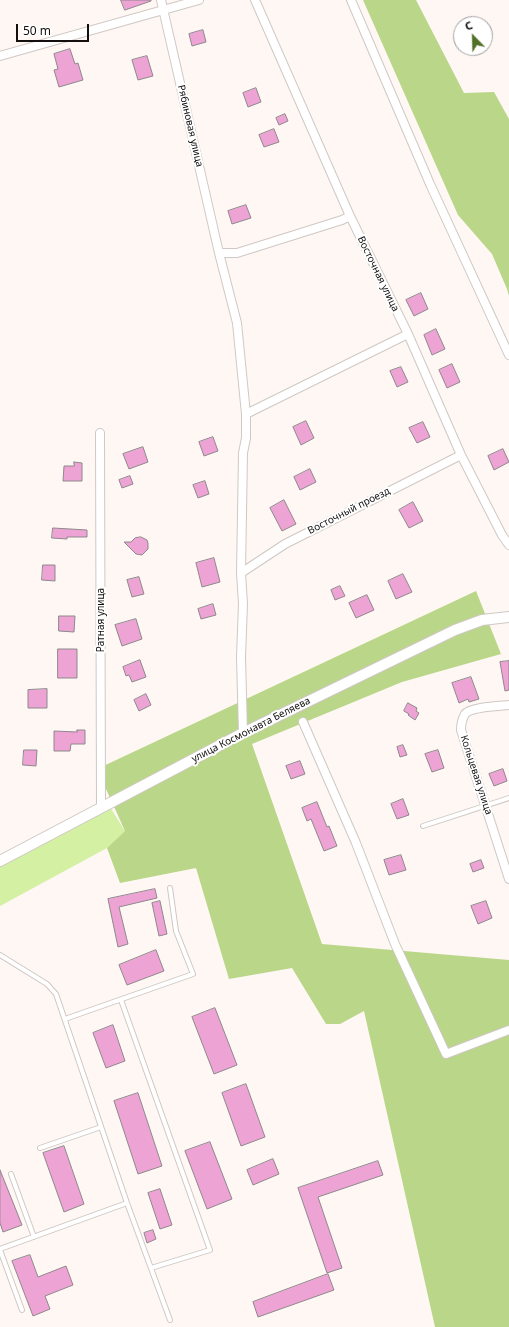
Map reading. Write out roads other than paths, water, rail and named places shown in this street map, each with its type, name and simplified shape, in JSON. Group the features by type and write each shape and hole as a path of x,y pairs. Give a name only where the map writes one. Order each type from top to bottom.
{"street":[{"name":"Рябиновая улица","path":"161,0 219,253 237,323 246,414 246,438 243,453 241,573 243,604 241,656 243,733"},
{"path":"0,56 199,0"},
{"name":"Восточная улица","path":"255,0 350,216 408,334 461,455 502,535 509,545"},
{"path":"351,0 430,184 509,355"},
{"path":"219,253 237,253 342,220 350,216"},
{"path":"246,414 408,334"},
{"name":"Ратная улица","path":"100,433 101,807"},
{"name":"Восточный проезд","path":"241,573 285,544 461,455"},
{"name":"улица Космонавта Беляева","path":"0,860 243,733 455,630 482,620 509,617"},
{"name":"Кольцевая улица","path":"509,705 471,710 466,714 461,724 461,730 509,879"},
{"path":"303,722 356,843 395,944 446,1054 509,1030"}],"lane":[{"path":"423,826 509,798"},
{"path":"65,1019 193,974 176,931 170,888"},
{"path":"0,955 47,984 56,994 127,1203 170,1320"},
{"path":"121,1000 210,1250 151,1268"},
{"path":"40,1148 101,1127"},
{"path":"11,1174 34,1237"},
{"path":"22,1310 0,1249 127,1203"}]}
